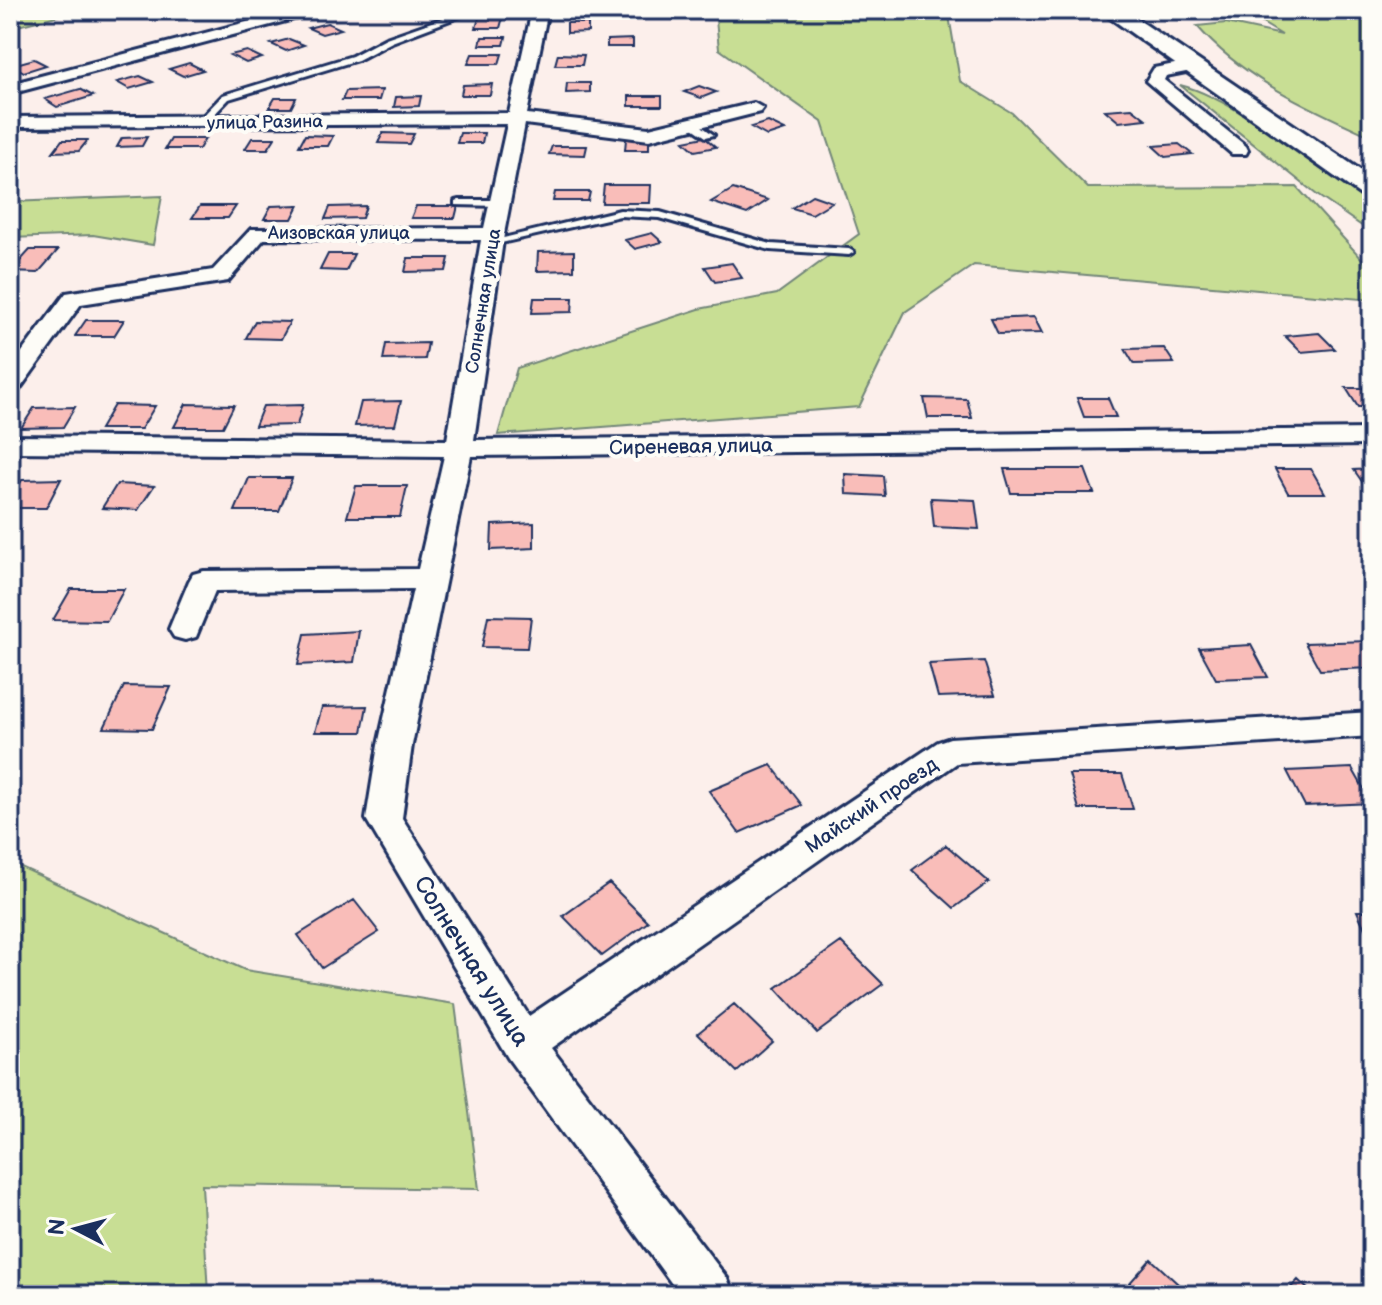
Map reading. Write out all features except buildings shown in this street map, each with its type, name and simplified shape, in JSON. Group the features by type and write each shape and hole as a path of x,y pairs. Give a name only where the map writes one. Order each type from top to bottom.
{"street":[{"path":"10,89 311,10"},
{"name":"Солнечная улица","path":"540,10 495,226 459,448 395,745 384,819 523,1044 710,1295"},
{"path":"1110,10 1372,190"},
{"path":"1190,66 1160,72 1155,81 1239,150"},
{"path":"519,118 649,134 701,130 754,108"},
{"name":"улица Разина","path":"10,122 201,123 519,118"},
{"name":"Аизовская улица","path":"10,385 74,298 220,276 258,233 495,226"},
{"name":"Сиреневая улица","path":"10,444 459,448 1372,437"},
{"path":"185,629 204,581 431,579"},
{"name":"Майский проезд","path":"523,1044 950,751 1372,725"}],"lane":[{"path":"201,123 226,97 355,58 389,40 473,10"},
{"path":"459,203 495,226 620,213 660,215 770,247 849,252"}],"green space":[{"path":"10,10 80,10 10,28"},
{"path":"715,10 948,10 960,81 1012,113 1088,188 1297,187 1372,270 1372,300 974,265 905,312 859,407 498,435 517,368 699,309 777,294 859,234 822,122 719,49"},
{"path":"1241,10 1372,10 1372,137 1301,103 1256,77 1215,45 1197,26 1226,23 1282,35"},
{"path":"1180,85 1202,92 1252,120 1372,205 1372,233 1317,195"},
{"path":"162,196 153,245 93,235 10,238 10,202"},
{"path":"10,862 245,970 455,1004 479,1189 202,1185 208,1295 10,1295"}]}
